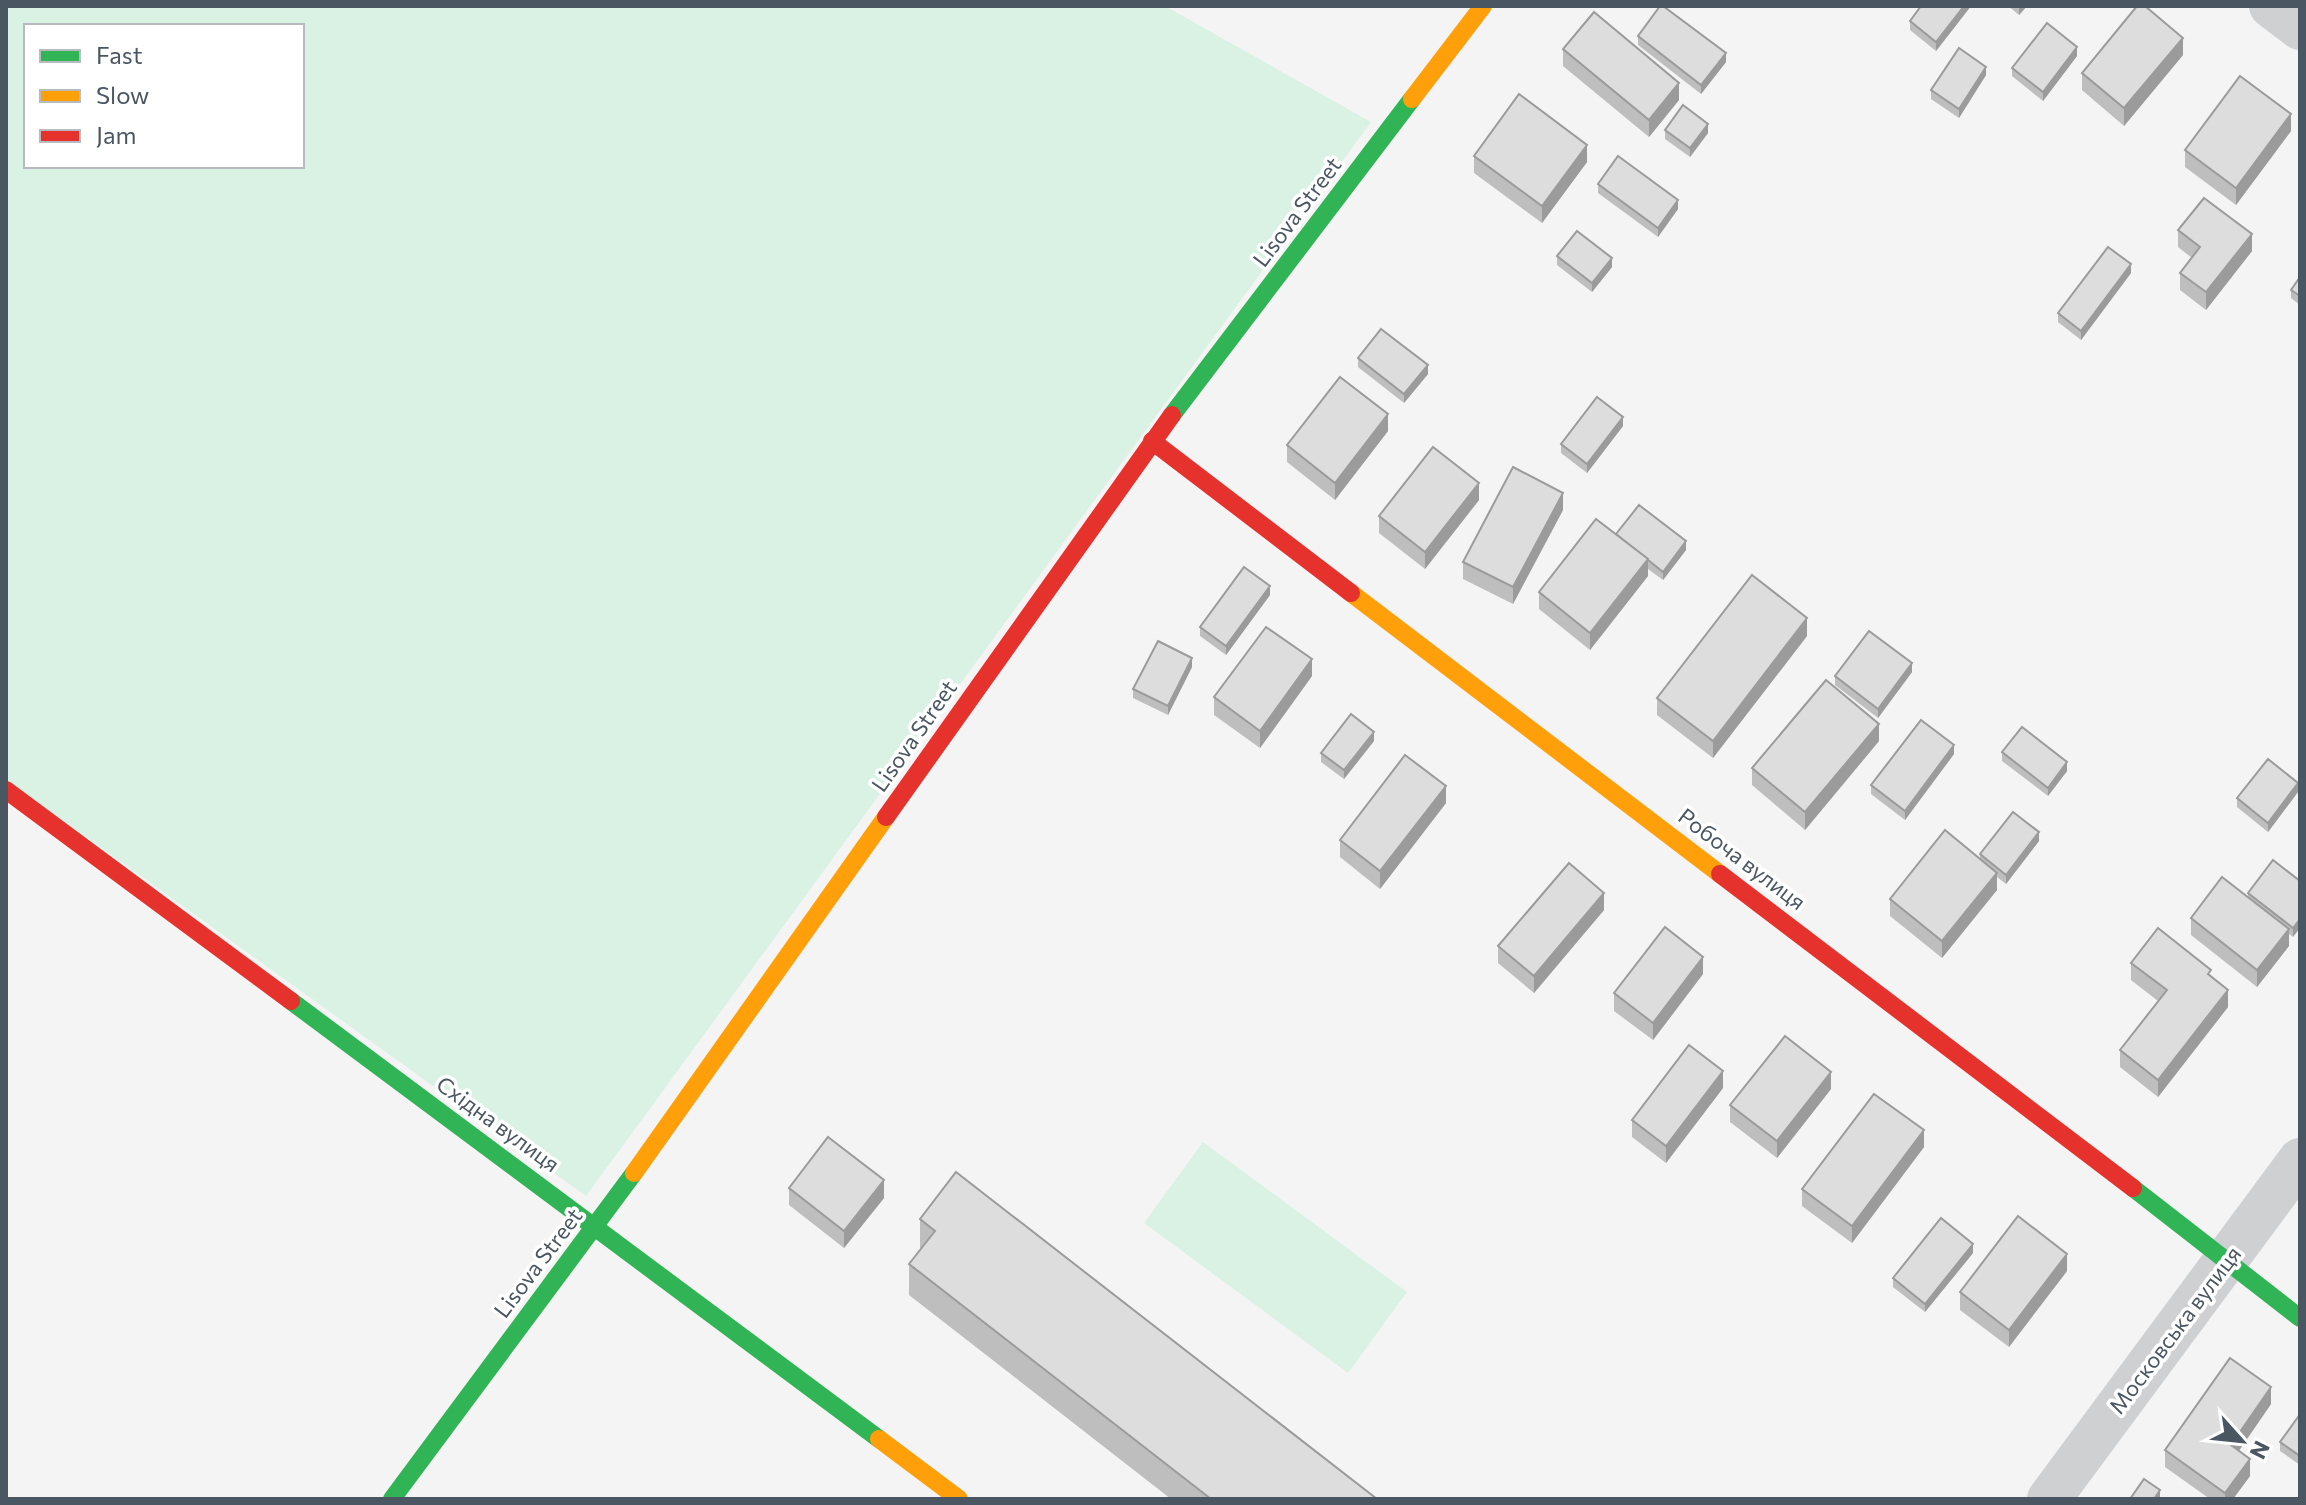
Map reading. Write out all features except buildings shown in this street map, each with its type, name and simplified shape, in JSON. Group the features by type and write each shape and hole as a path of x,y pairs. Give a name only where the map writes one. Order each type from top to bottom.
{"street":[{"name":"Lisova Street","path":"392,1499 596,1226 1152,441 1483,6"},
{"path":"2271,6 2300,28"},
{"name":"Робоча вулиця","path":"1152,441 2300,1318"},
{"name":"Східна вулиця","path":"6,790 959,1499"},
{"name":"Московська вулиця","path":"2049,1499 2300,1160"}],"green space":[{"path":"6,6 1165,6 1371,122 586,1196 6,779"},
{"path":"1203,1142 1407,1292 1348,1373 1144,1223"}],"traffic: fast":[{"path":"1172,415 1412,99"},
{"path":"291,1001 879,1439"},
{"path":"392,1499 634,1173"},
{"path":"2133,1188 2300,1318"}],"traffic: slow":[{"path":"1412,99 1483,6"},
{"path":"1351,593 1720,874"},
{"path":"634,1173 886,817"},
{"path":"879,1439 959,1499"}],"traffic: jam":[{"path":"886,817 1172,415"},
{"path":"1152,441 1351,593"},
{"path":"6,790 291,1001"},
{"path":"1720,874 2133,1188"}]}
